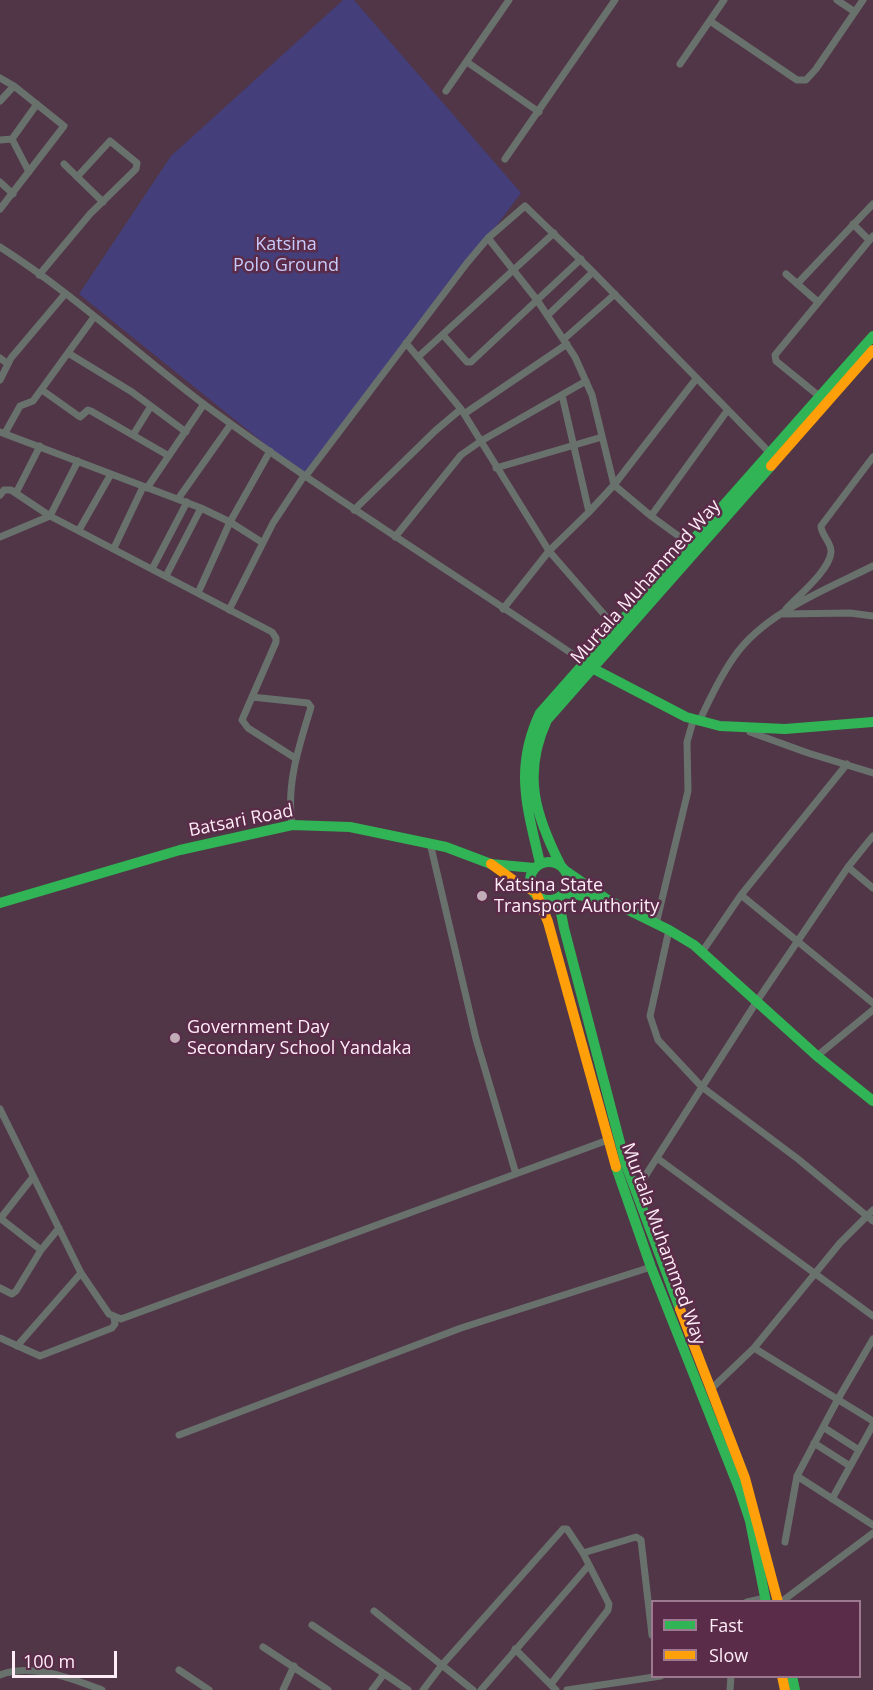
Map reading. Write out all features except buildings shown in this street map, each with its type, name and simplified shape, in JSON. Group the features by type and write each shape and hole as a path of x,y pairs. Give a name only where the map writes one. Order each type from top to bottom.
{"main road":[{"path":"537,866 524,790 524,757 533,725 540,713 588,665 615,627 873,336"},
{"name":"Murtala Muhammed Way","path":"564,868 542,827 532,774 532,758 541,730 588,665 873,350"},
{"path":"588,665 621,686 696,721 742,729 873,722"},
{"name":"Batsari Road","path":"0,903 180,850 292,825 343,826 430,843 491,864"},
{"path":"534,892 530,875 537,866 547,861 564,868 608,900 669,930 702,951 817,1056 873,1101"},
{"path":"491,864 537,866"},
{"path":"491,864 543,899 561,895 608,900"},
{"path":"561,895 568,886 564,868"},
{"name":"Murtala Muhammed Way","path":"534,892 548,922 608,1140 651,1267 750,1521 766,1600"},
{"name":"Murtala Muhammed Way","path":"561,895 564,928 619,1140 636,1192 745,1478 778,1600"}],"street":[{"path":"446,92 509,0"},
{"path":"505,159 615,0"},
{"path":"680,64 724,0"},
{"path":"837,0 855,12"},
{"path":"710,21 797,80 806,80 863,0"},
{"path":"467,62 539,112"},
{"path":"0,78 14,86 64,126 0,209"},
{"path":"0,101 14,86"},
{"path":"0,140 12,139 37,104"},
{"path":"12,139 29,172"},
{"path":"39,275 75,231 136,169 137,163 110,141 77,177"},
{"path":"64,164 103,202"},
{"path":"0,183 12,194"},
{"path":"797,284 873,204"},
{"path":"229,610 273,523 305,477 488,238 525,206 615,294 770,453"},
{"path":"819,396 775,358 871,238 854,224"},
{"path":"418,357 554,233"},
{"path":"488,238 548,315 566,342 586,381 592,395 614,485 688,543"},
{"path":"0,247 65,294 204,404 305,477 588,665"},
{"path":"443,335 467,362 471,362 580,260"},
{"path":"548,315 593,272"},
{"path":"786,274 818,302"},
{"path":"0,380 8,364 65,294"},
{"path":"354,510 435,431 566,342 615,294"},
{"path":"94,317 42,390 33,401 20,406 2,433 187,502 230,522 263,543"},
{"path":"406,343 462,412 549,551 615,627"},
{"path":"68,353 132,392 186,432"},
{"path":"0,358 8,364"},
{"path":"503,609 549,551 614,485 696,379"},
{"path":"395,537 458,458 481,441 586,381"},
{"path":"42,390 80,417 88,410 169,456"},
{"path":"562,395 589,512"},
{"path":"114,548 145,488 204,404"},
{"path":"133,435 151,406"},
{"path":"651,516 727,411"},
{"path":"178,499 231,424"},
{"path":"496,468 602,437"},
{"path":"16,493 40,446"},
{"path":"198,593 230,522 270,451"},
{"path":"782,614 823,570 832,554 821,526 873,457"},
{"path":"50,516 78,461"},
{"path":"79,530 111,474"},
{"path":"0,495 7,488 50,516 272,632 276,638 242,720 248,728 295,758"},
{"path":"152,569 187,502"},
{"path":"166,576 201,508"},
{"path":"0,537 50,516"},
{"path":"656,924 688,791 687,742 696,721 735,655 764,626 782,614 873,566"},
{"path":"782,614 873,616"},
{"path":"252,697 310,705 295,758 290,807 292,825"},
{"path":"742,729 873,773"},
{"path":"702,951 741,895 847,764"},
{"path":"636,1192 757,1001 848,867 873,836"},
{"path":"430,843 476,1039 516,1174"},
{"path":"848,867 873,888"},
{"path":"741,895 799,940 873,1003"},
{"path":"669,930 650,1016 658,1040 702,1087 798,1159 870,1218"},
{"path":"817,1056 873,1010"},
{"path":"0,1108 81,1273 109,1314 121,1319 608,1140"},
{"path":"657,1158 873,1316"},
{"path":"33,1177 1,1215 41,1250"},
{"path":"710,1390 754,1348 813,1274 870,1218 873,1210"},
{"path":"0,1288 12,1294 16,1291 41,1250 59,1228"},
{"path":"179,1435 461,1328 651,1267"},
{"path":"17,1346 81,1273"},
{"path":"0,1338 40,1356 112,1328 115,1324 114,1317"},
{"path":"785,1542 797,1476 873,1340"},
{"path":"754,1348 873,1421"},
{"path":"832,1498 873,1425"},
{"path":"823,1427 859,1450"},
{"path":"814,1443 850,1466"},
{"path":"797,1476 873,1525"},
{"path":"423,1690 442,1665 563,1529 567,1529 589,1564 609,1604 609,1610 553,1687 515,1649"},
{"path":"782,1600 873,1533"},
{"path":"583,1553 636,1537 641,1540 651,1626"},
{"path":"481,1690 589,1564"},
{"path":"374,1611 473,1690"},
{"path":"312,1625 408,1690"},
{"path":"263,1647 328,1690"},
{"path":"283,1690 294,1666"},
{"path":"179,1670 209,1690"},
{"path":"0,1675 10,1671 35,1671 73,1678 102,1690"},
{"path":"372,1690 384,1674"},
{"path":"567,1690 653,1678"}],"green space":[{"name":"Katsina Polo Ground","path":"343,0 354,0 521,193 307,478 79,294 171,156"}],"traffic: fast":[{"path":"540,863 525,788 527,752 540,713 873,336"},
{"path":"561,866 544,829 535,794 535,758 547,720 771,466"},
{"path":"592,668 686,717 720,726 785,729 873,722"},
{"path":"0,903 180,850 292,825 350,827 446,847 491,864 534,868"},
{"path":"549,862 563,867 568,881 563,895 549,900 535,895 530,881 535,867 549,862"},
{"path":"566,871 608,900 694,945 817,1056 873,1101"},
{"path":"564,893 605,899"},
{"path":"558,898 625,1162 680,1309"},
{"path":"616,1167 651,1267 740,1491 750,1521 766,1600"},
{"path":"792,1678 795,1690"}],"traffic: slow":[{"path":"771,466 873,350"},
{"path":"491,864 516,882 532,890"},
{"path":"537,895 548,922 616,1167"},
{"path":"680,1309 745,1478 777,1600"},
{"path":"782,1678 785,1690"}],"place":[{"name":"Katsina State Transport Authority","path":"482,896"},
{"name":"Government Day Secondary School Yandaka","path":"175,1038"}]}
